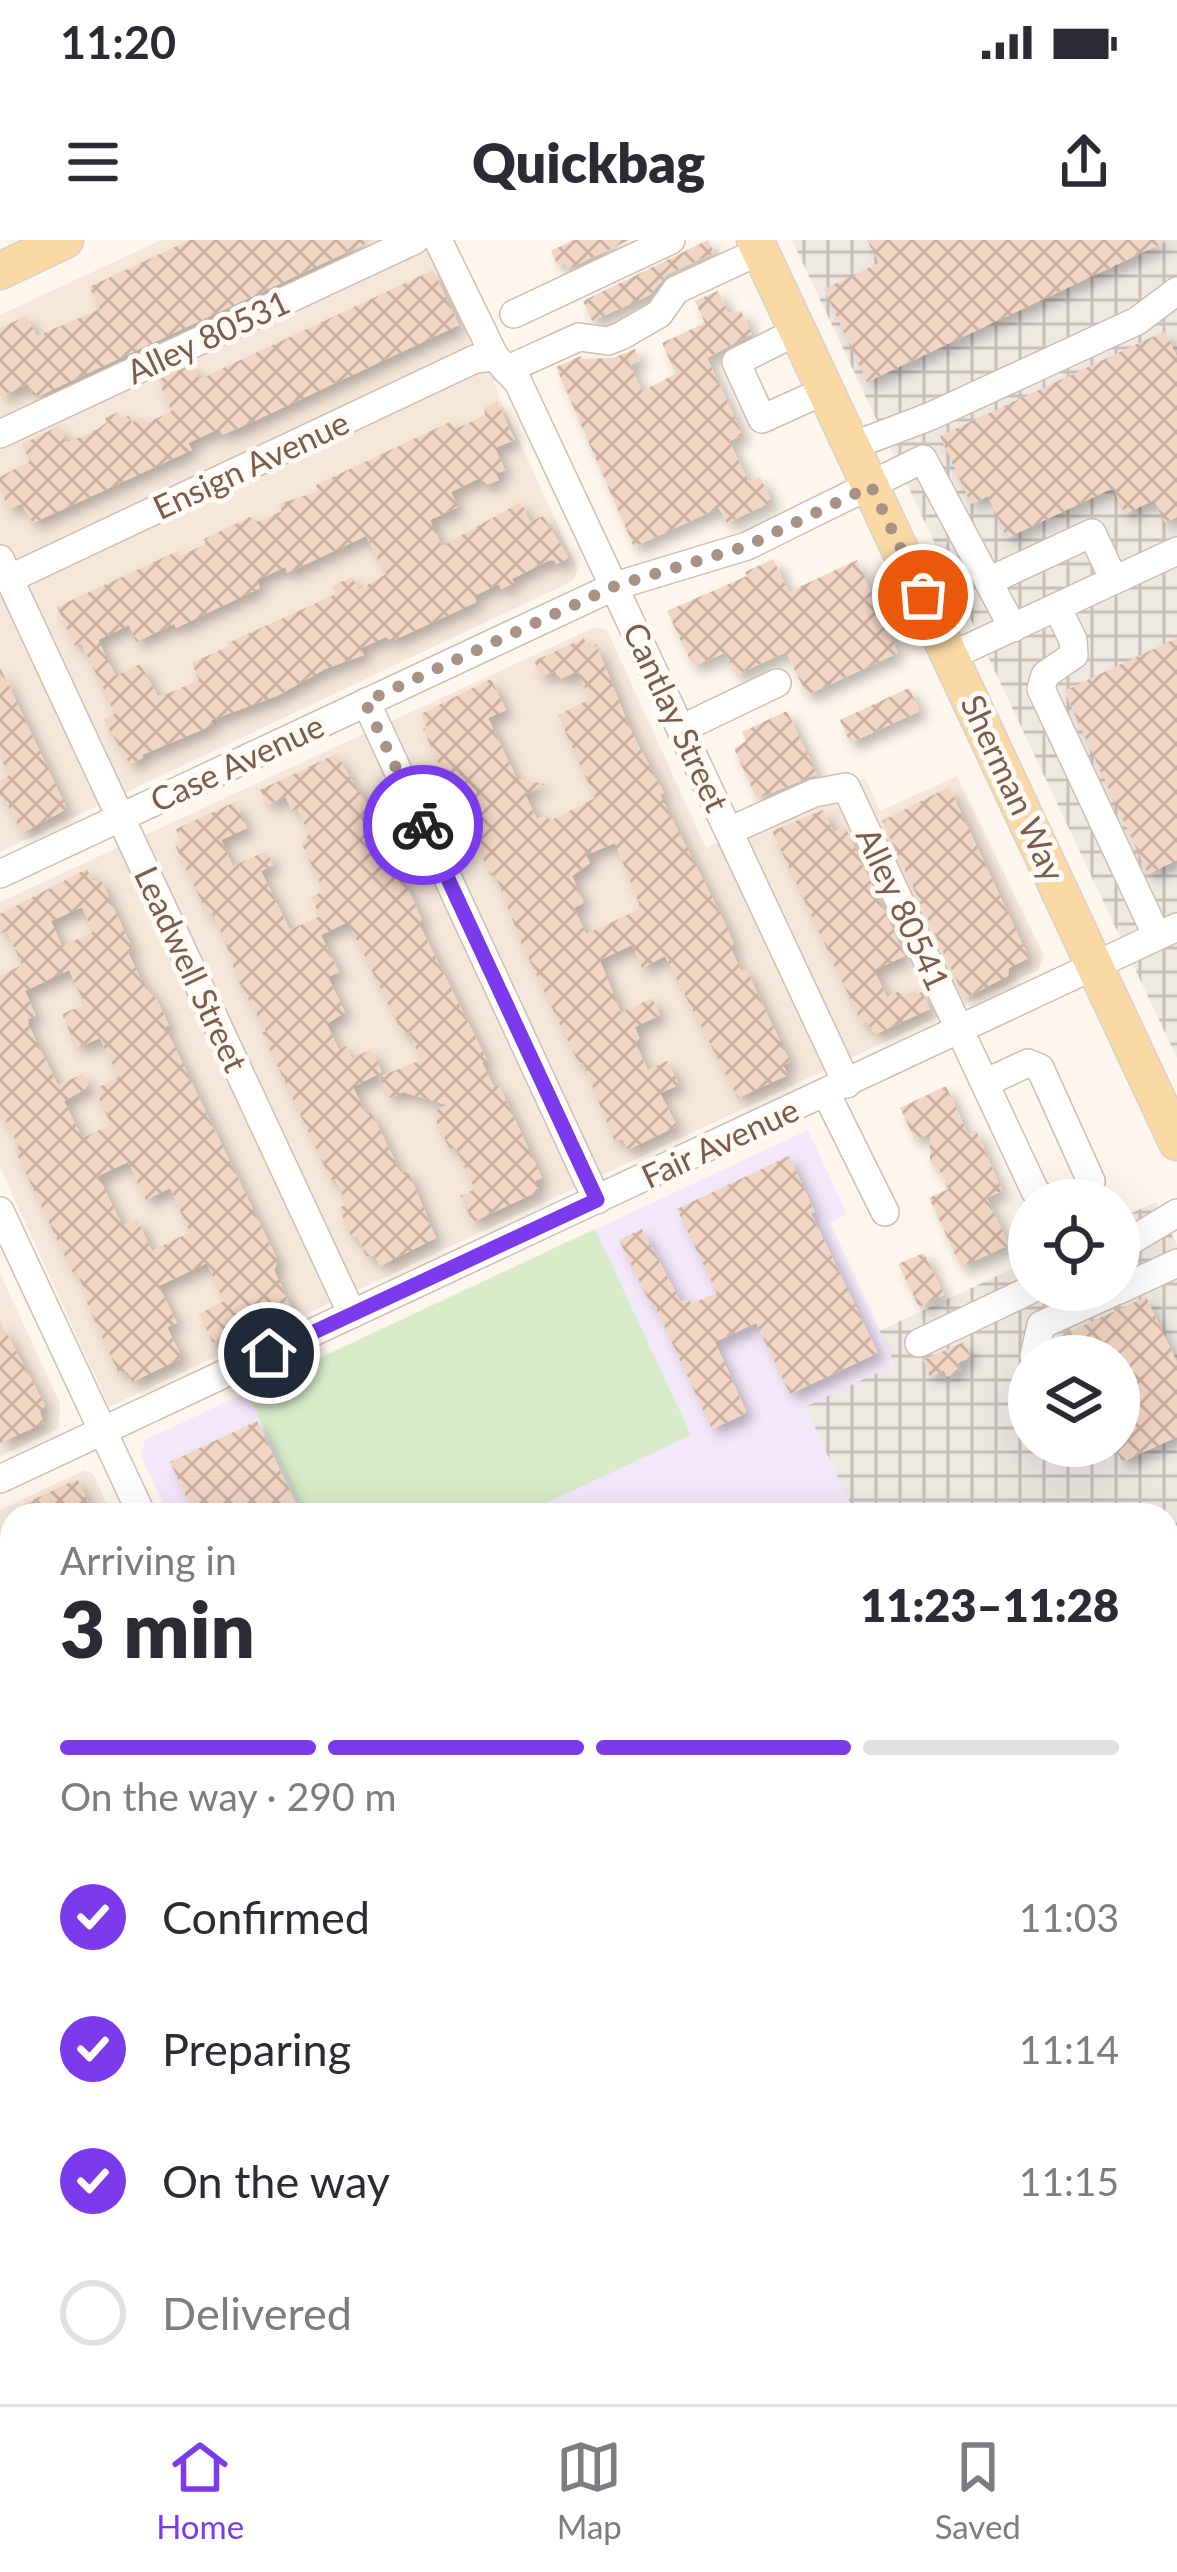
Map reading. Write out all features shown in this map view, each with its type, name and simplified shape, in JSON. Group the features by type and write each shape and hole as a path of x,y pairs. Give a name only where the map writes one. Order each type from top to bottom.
{"main road":[{"path":"0,271 65,240"},
{"name":"Sherman Way","path":"758,245 1177,1142"}],"street":[{"name":"Alley 80531","path":"0,434 416,240"},
{"path":"438,240 501,363"},
{"path":"514,314 671,240"},
{"name":"Ensign Avenue","path":"5,569 475,359 501,363 579,337 608,341 622,336 658,314 676,290 758,245"},
{"path":"852,446 931,416 1137,321 1177,291"},
{"path":"798,331 736,362 762,419 826,391"},
{"name":"Cantlay Street","path":"501,363 518,382 729,832 885,1212"},
{"name":"Case Avenue","path":"0,874 615,586 747,546 923,459 989,581"},
{"path":"1013,628 989,581 1052,551 1092,532 1114,580"},
{"path":"1052,551 1074,655 1045,675 1040,688 1166,930"},
{"path":"952,656 1177,551"},
{"name":"Leadwell Street","path":"5,569 352,1314"},
{"path":"681,729 777,683"},
{"path":"365,702 597,1200"},
{"name":"Alley 80541","path":"729,832 814,793 846,787 1029,1179"},
{"name":"Fair Avenue","path":"0,1479 837,1089 1166,930"},
{"path":"985,1083 1028,1063 1040,1068 1091,1179"},
{"path":"0,1211 136,1503"},
{"path":"1140,1236 1177,1214"},
{"path":"1140,1280 1177,1263"},
{"path":"919,1342 1008,1300"},
{"path":"1039,1335 1041,1325 1072,1311"}],"shaded area":[{"path":"161,240 452,240 499,397 578,569 573,581 0,852 0,315"},
{"path":"792,240 1177,240 1177,1058"},
{"path":"595,627 607,630 706,848 866,778 880,811 957,776 1044,956 1038,970 109,1407 0,1167 0,902"},
{"path":"808,1130 847,1214 830,1223 895,1364 805,1407 850,1503 163,1503 141,1456 145,1440"},
{"path":"1156,1202 1177,1245 1177,1503 849,1503 805,1406 894,1365 879,1331 1008,1271 1008,1311 1140,1311 1140,1209"},
{"path":"0,1273 60,1403 59,1428 0,1456"},
{"path":"85,1470 93,1474 106,1503 15,1503"}],"green space":[{"path":"595,1229 691,1435 546,1503 298,1503 247,1392"}],"building":[{"path":"190,240 373,240 39,396 33,395 28,384 0,397 0,328 26,316 37,336 100,309 89,287"},
{"path":"573,240 629,240 568,269 565,263 558,266 551,251"},
{"path":"708,240 714,253 667,274 650,295 592,321 583,301"},
{"path":"867,240 1169,240 867,382 824,289 879,263"},
{"path":"433,270 459,325 248,424 222,435 219,429 188,443 192,450 33,523 21,504 9,509 0,477 30,461 22,444 59,426 67,443 98,429 107,422 105,418 118,412 121,418 129,416 132,423 144,417 147,423 172,411 158,380 190,365 200,379"},
{"path":"718,291 728,313 741,311 752,334 707,358 743,435 729,441 749,482 760,477 772,502 727,523 719,508 634,547 556,367 581,356 613,358 635,349 640,360 630,365 642,391 676,374 662,343 705,323 695,301"},
{"path":"1165,331 1177,357 1177,517 1165,523 1154,500 1125,514 1113,488 1007,538 988,496 971,504 940,436"},
{"path":"497,402 515,440 495,448 505,470 496,474 499,480 484,486 480,478 451,492 458,507 430,520 442,546 521,502 530,522 543,516 569,558 556,564 548,561 512,579 514,583 501,589 499,584 474,596 477,602 392,641 386,637 361,648 364,655 325,669 277,696 211,720 213,725 130,764 103,719 115,714 103,688 81,643 75,646 57,607 178,551 180,556 206,544 204,539 250,517 257,522 282,511 279,504 319,491 316,485 450,422 458,428 485,415 484,408","holes":["366,536 386,574 359,590 352,577 332,586 336,594 192,663 199,680 165,695 158,696 140,664 116,676 98,640 129,625 136,642 174,624 176,628 260,588 257,580 285,567 287,573"]},
{"path":"773,559 789,592 857,560 898,653 807,695 786,652 736,675 725,653 693,666 667,611 747,576 745,572"},
{"path":"584,638 588,648 596,644 632,733 664,793 660,795 723,919 741,971 746,969 790,1062 783,1065 788,1075 738,1098 665,956 642,968 632,945 600,960 621,1013 652,998 660,1015 635,1027 640,1040 635,1042 648,1070 667,1061 679,1085 660,1093 677,1126 628,1150 623,1140 614,1140 583,1063 579,1064 520,940 496,876 491,875 475,842 479,840 473,822 461,797 456,799 423,729 427,727 421,714 491,679 506,710 488,718 517,779 545,784 525,794 537,819 547,814 550,821 595,798 558,715 590,699 578,672 559,679 555,671 541,677 534,661","holes":["615,843 638,910 586,934 574,908 584,903 572,876 590,863 586,855"]},
{"path":"1177,638 1177,860 1148,874 1064,691"},
{"path":"0,667 67,809 22,833 4,797 0,799 0,780 9,776 0,756"},
{"path":"909,688 920,711 850,743 840,720"},
{"path":"787,711 817,774 757,799 734,749 746,741 742,732"},
{"path":"336,754 377,821 423,922 419,924 487,1060 482,1062 494,1087 499,1085 542,1178 535,1181 539,1191 473,1222 460,1196 475,1189 432,1112 447,1105 403,1092 390,1098 379,1077 421,1060 409,1031 403,1034 348,922 321,935 339,972 328,977 345,1012 327,1024 339,1050 346,1046 352,1059 371,1049 382,1072 353,1087 401,1173 408,1171 436,1238 380,1266 375,1256 366,1256 357,1236 352,1238 339,1208 347,1204 335,1179 331,1180 262,1033 266,1031 237,978 224,938 175,845 181,842 176,829 235,802 247,828 221,840 233,866 266,851 273,865 261,871 290,930 320,916 311,897 324,891 301,843 309,834 297,808 292,811 285,796 268,805 260,790"},
{"path":"949,787 1029,958 1009,968 1008,976 965,998 882,821"},
{"path":"823,810 834,832 845,827 905,956 874,970 887,997 916,990 922,992 930,1009 876,1034 866,1022 862,1024 772,831"},
{"path":"87,869 92,880 101,880 133,950 128,952 140,978 157,1000 169,1025 165,1027 278,1261 274,1270 291,1307 213,1343 199,1314 224,1301 207,1263 159,1286 177,1323 167,1327 182,1358 132,1382 127,1371 118,1372 76,1271 73,1273 14,1148 19,1147 5,1118 0,1121 0,976 22,965 7,931 0,934 0,914","holes":["82,907 93,932 62,946 51,921","69,970 85,1004 62,1014 77,1048 100,1038 119,1077 95,1089 111,1125 82,1138 64,1101 89,1087 83,1074 58,1085 29,1026 28,1019 36,1016 25,991","128,1162 146,1200 170,1188 190,1232 152,1251 137,1219 123,1226 98,1176"]},
{"path":"946,1086 968,1134 976,1130 1002,1191 987,1198 1008,1245 961,1267 929,1198 948,1189 940,1171 930,1163 930,1133 915,1140 900,1108"},
{"path":"789,1156 878,1353 790,1394 756,1323 715,1342 747,1413 712,1429 619,1240 642,1229 681,1302 688,1298 691,1304 717,1293 677,1209"},
{"path":"924,1253 944,1295 919,1307 898,1264"},
{"path":"1146,1297 1177,1362 1177,1437 1140,1454 1140,1335 1062,1335 1115,1311 1140,1311 1140,1300"},
{"path":"0,1321 45,1405 40,1412 44,1423 0,1443"},
{"path":"964,1342 971,1357 958,1363 961,1370 947,1377 944,1370 930,1377 923,1360"},
{"path":"257,1421 295,1503 189,1503 170,1462"},
{"path":"77,1479 89,1503 26,1503"}],"way so far":[{"path":"423,825 365,702 615,586 747,546 871,486 923,595"}],"route":[{"path":"269,1353 597,1200 423,825"}]}
